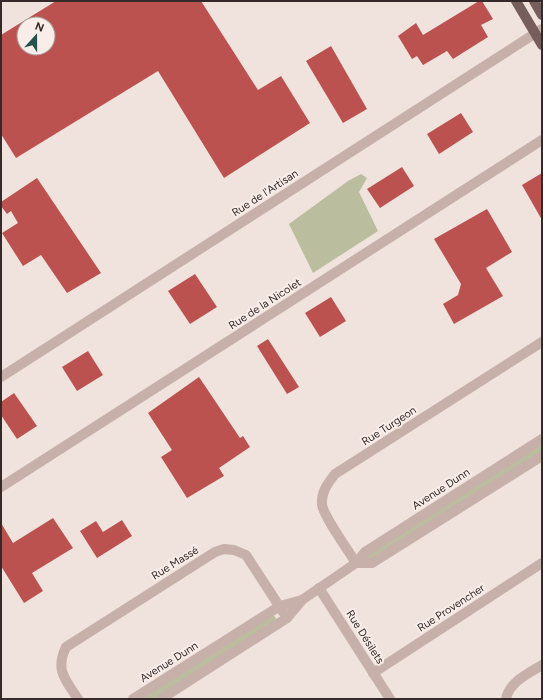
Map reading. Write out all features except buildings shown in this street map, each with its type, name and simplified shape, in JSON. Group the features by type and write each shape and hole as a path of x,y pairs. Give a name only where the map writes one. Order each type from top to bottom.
{"main road":[{"path":"516,1 539,32 542,45"},
{"path":"534,1 542,15"}],"street":[{"name":"Rue de l'Artisan","path":"1,377 539,32"},
{"name":"Rue de la Nicolet","path":"1,487 542,140"},
{"name":"Rue Turgeon","path":"356,563 323,510 322,498 326,484 335,474 542,342"},
{"name":"Avenue Dunn","path":"161,699 288,618 302,600 356,563 365,552 542,439"},
{"name":"Avenue Dunn","path":"356,563 372,563 542,456"},
{"name":"Rue Massé","path":"78,699 60,669 61,657 66,647 76,639 214,552 224,549 234,550 246,555 288,618"},
{"name":"Rue Provencher","path":"373,673 542,563"},
{"name":"Rue Désilets","path":"319,588 390,699"},
{"name":"Avenue Dunn","path":"133,699 280,606 302,600"},
{"path":"506,699 513,686 542,665"}],"green space":[{"path":"361,174 367,178 359,192 378,231 313,273 289,224 348,181"},
{"path":"542,443 542,452 367,561 366,555"},
{"path":"273,615 276,618 275,622 154,699 139,699"}]}
